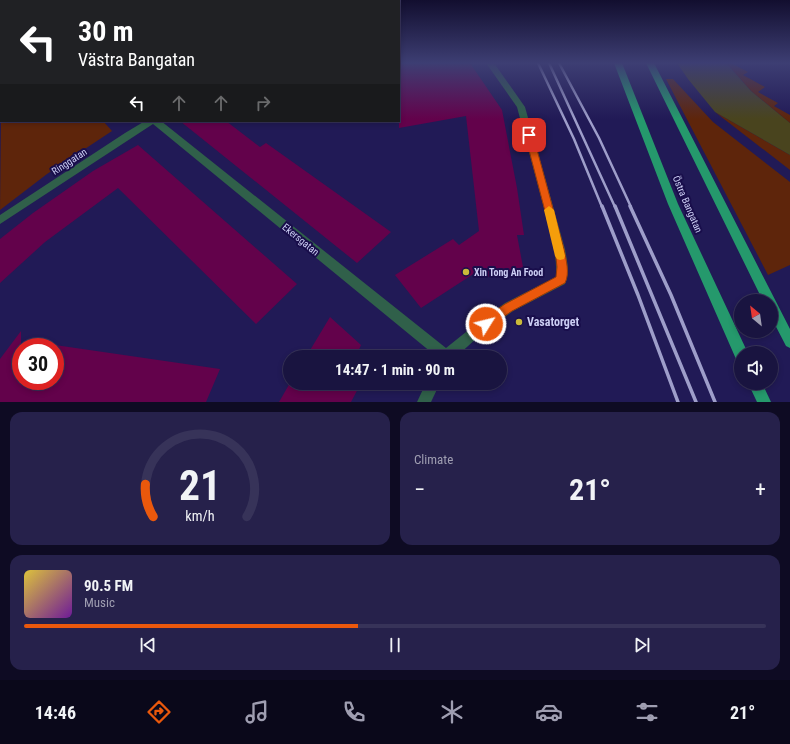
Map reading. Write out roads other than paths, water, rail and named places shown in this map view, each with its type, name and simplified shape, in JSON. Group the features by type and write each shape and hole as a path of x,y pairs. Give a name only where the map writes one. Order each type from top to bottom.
{"main road":[{"name":"Östra Bangatan","path":"625,82 673,204 737,346"},
{"path":"659,82 765,294"},
{"path":"778,319 788,338"},
{"path":"758,390 764,402"}],"street":[{"path":"454,350 475,332 509,307 561,280 562,267 560,249 521,107 503,82"},
{"name":"Ringgatan","path":"0,220 128,134 149,122"},
{"name":"Ekersgatan","path":"156,122 437,350"},
{"path":"424,402 430,390"}],"railway":[{"path":"547,82 574,139 602,207"},
{"path":"558,82 615,207"},
{"path":"569,82 599,138 631,207"},
{"path":"602,206 638,295 678,402"},
{"path":"615,206 696,402"},
{"path":"630,206 671,295 715,402"}],"place":[{"name":"Xin Tong An Food","path":"466,272"},
{"name":"Vasatorget","path":"519,322"}]}
